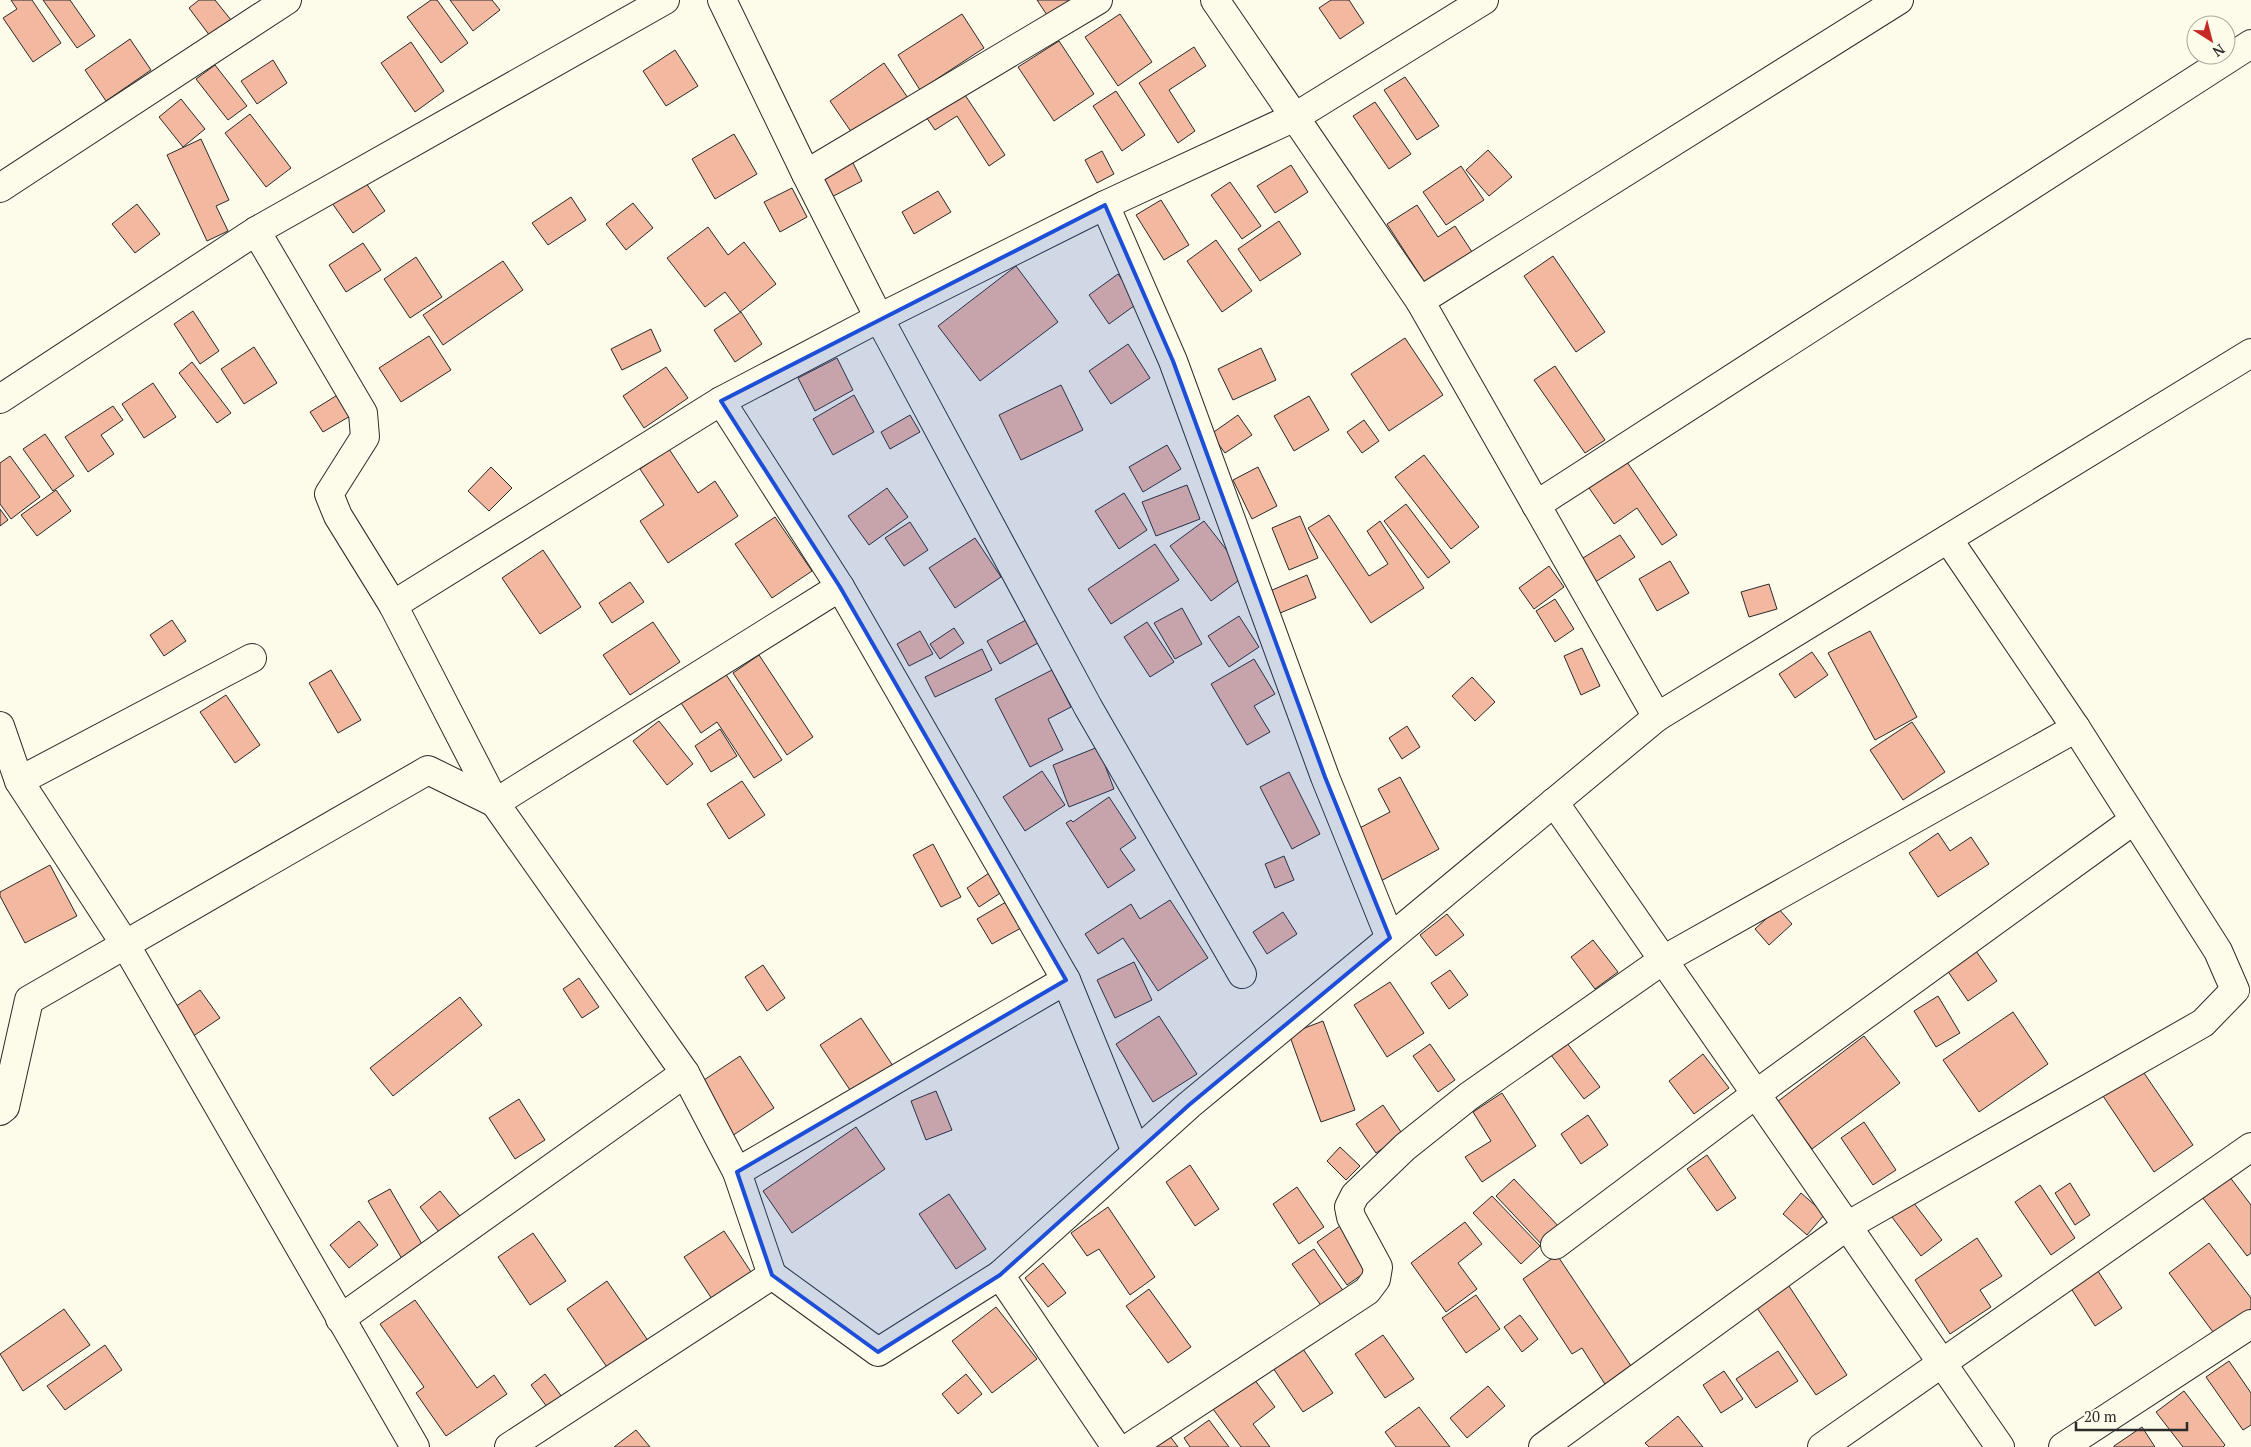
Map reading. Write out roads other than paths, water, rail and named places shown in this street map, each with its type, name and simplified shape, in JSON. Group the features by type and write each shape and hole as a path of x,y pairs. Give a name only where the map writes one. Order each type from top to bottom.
{"street":[{"path":"0,188 287,0"},
{"path":"0,399 256,231 666,0"},
{"path":"722,0 806,174 879,318 1088,708 1242,974"},
{"path":"806,174 1098,0"},
{"path":"1215,0 1420,301 1657,717"},
{"path":"393,605 722,401 879,318 1105,205 1295,117 1484,0"},
{"path":"1420,301 1899,0"},
{"path":"1536,505 2251,44"},
{"path":"1105,205 1173,361 1325,776 1390,938"},
{"path":"256,231 363,413 365,437 329,494 338,516 393,605 495,803 684,1072 738,1172 772,1275 878,1352 1000,1275 1189,1105 1657,717 2251,353"},
{"path":"722,401 840,587 1066,980 1136,1152"},
{"path":"1543,1447 1847,1226 2203,1022 2236,990 2218,951 2076,728 1948,539"},
{"path":"495,803 840,587"},
{"path":"18,781 252,658"},
{"path":"0,726 18,781 125,944 415,1447"},
{"path":"1130,1447 1367,1291 1376,1279 1378,1267 1351,1217 1349,1207 1355,1195 1405,1147 1469,1096 1663,960 2076,728"},
{"path":"0,1111 5,1107 29,1000 428,770 495,803"},
{"path":"1554,802 2000,1447"},
{"path":"1555,1245 1756,1094 2134,820"},
{"path":"738,1172 1066,980"},
{"path":"340,1319 684,1072"},
{"path":"1822,1447 2251,1148"},
{"path":"509,1447 772,1275"},
{"path":"1000,1275 1116,1447"},
{"path":"2064,1447 2251,1324"}]}
